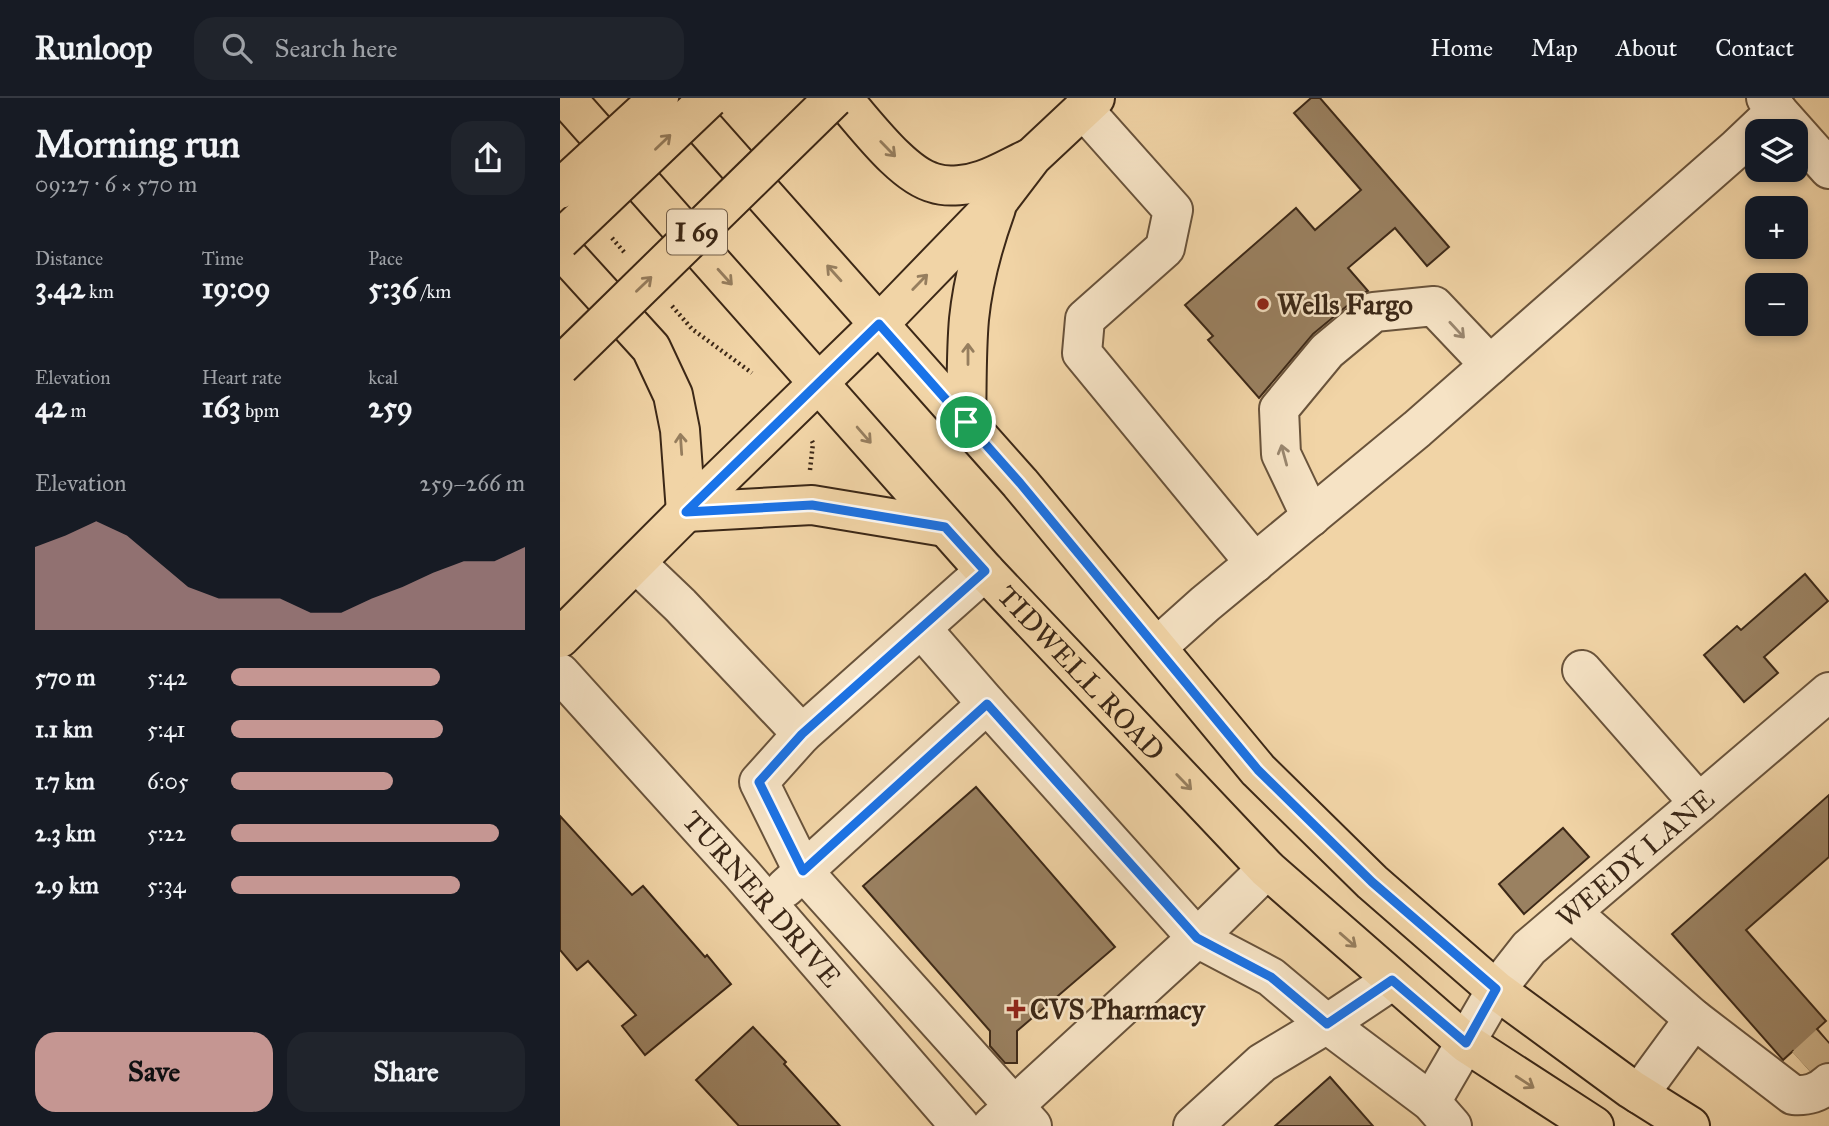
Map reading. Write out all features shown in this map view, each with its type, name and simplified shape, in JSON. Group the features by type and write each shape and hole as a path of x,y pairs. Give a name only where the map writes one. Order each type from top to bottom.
{"main road":[{"name":"TIDWELL ROAD","path":"566,98 985,571 1267,869 1466,1043 1594,1126"},
{"path":"560,189 659,98"},
{"path":"678,98 1020,483 1258,770 1372,882 1496,989 1639,1094 1690,1126"},
{"path":"560,240 709,98"},
{"name":"I 69","path":"560,366 834,98"},
{"path":"842,98 888,150 912,172 933,183 960,185 981,181 1032,157"},
{"path":"560,638 879,324 1000,199 1032,157 1089,104"},
{"path":"966,422 971,305 977,269 1000,199"},
{"path":"560,248 651,348 673,395 680,430 686,512"},
{"path":"686,512 812,505 945,527"}],"street":[{"path":"1089,104 1173,210 1165,248 1085,319 1083,353 1255,562"},
{"path":"1157,647 1255,562 1417,429 1737,148 1772,104 1829,169"},
{"path":"1311,517 1281,454 1279,408 1327,351 1374,312 1434,306 1490,365"},
{"path":"636,563 680,605 802,734"},
{"path":"985,571 802,734 759,782 803,871 1013,1119 1267,869"},
{"path":"921,628 1197,938 1271,977 1441,1114"},
{"path":"1582,670 1699,803"},
{"name":"TURNER DRIVE","path":"560,673 768,904 960,1126"},
{"name":"WEEDY LANE","path":"1441,1114 1466,1043 1496,989 1529,948 1829,692"},
{"path":"768,904 987,704"},
{"path":"1571,912 1694,1019 1806,1079"},
{"path":"1194,1126 1262,1063 1327,1024 1392,980"},
{"path":"1639,1094 1694,1019"}],"path":[{"path":"809,438 815,442 810,470"}],"building":[{"path":"1311,98 1320,98 1449,247 1427,266 1395,228 1348,268 1368,291 1313,334 1259,398 1208,340 1213,336 1185,305 1296,208 1315,230 1361,190 1294,113"},
{"path":"1805,574 1828,601 1764,657 1778,673 1744,702 1704,655 1737,626 1741,630"},
{"path":"976,787 1115,947 1017,1031 1017,1063 1005,1063 990,1046 990,1031 863,886"},
{"path":"1829,795 1829,857 1746,930 1826,1021 1817,1029 1829,1043 1829,1062 1810,1070 1793,1051 1783,1060 1672,934"},
{"path":"560,816 632,895 643,886 731,984 645,1055 622,1026 636,1015 588,961 577,970 560,950"},
{"path":"1563,828 1589,857 1524,914 1499,884"},
{"path":"753,1027 840,1126 739,1126 696,1080"},
{"path":"1330,1077 1373,1126 1275,1126"}],"tunnel":[{"path":"1805,1066 1829,1044"}],"place":[{"name":"Wells Fargo","path":"1263,304"},
{"name":"CVS Pharmacy","path":"1016,1009"}],"route":[{"path":"879,324 966,422 1020,483 1258,770 1372,882 1496,989 1466,1043 1392,980 1327,1024 1271,977 1197,938 987,704 803,871 759,782 802,734 985,571 945,527 812,505 686,512 879,324"}]}
